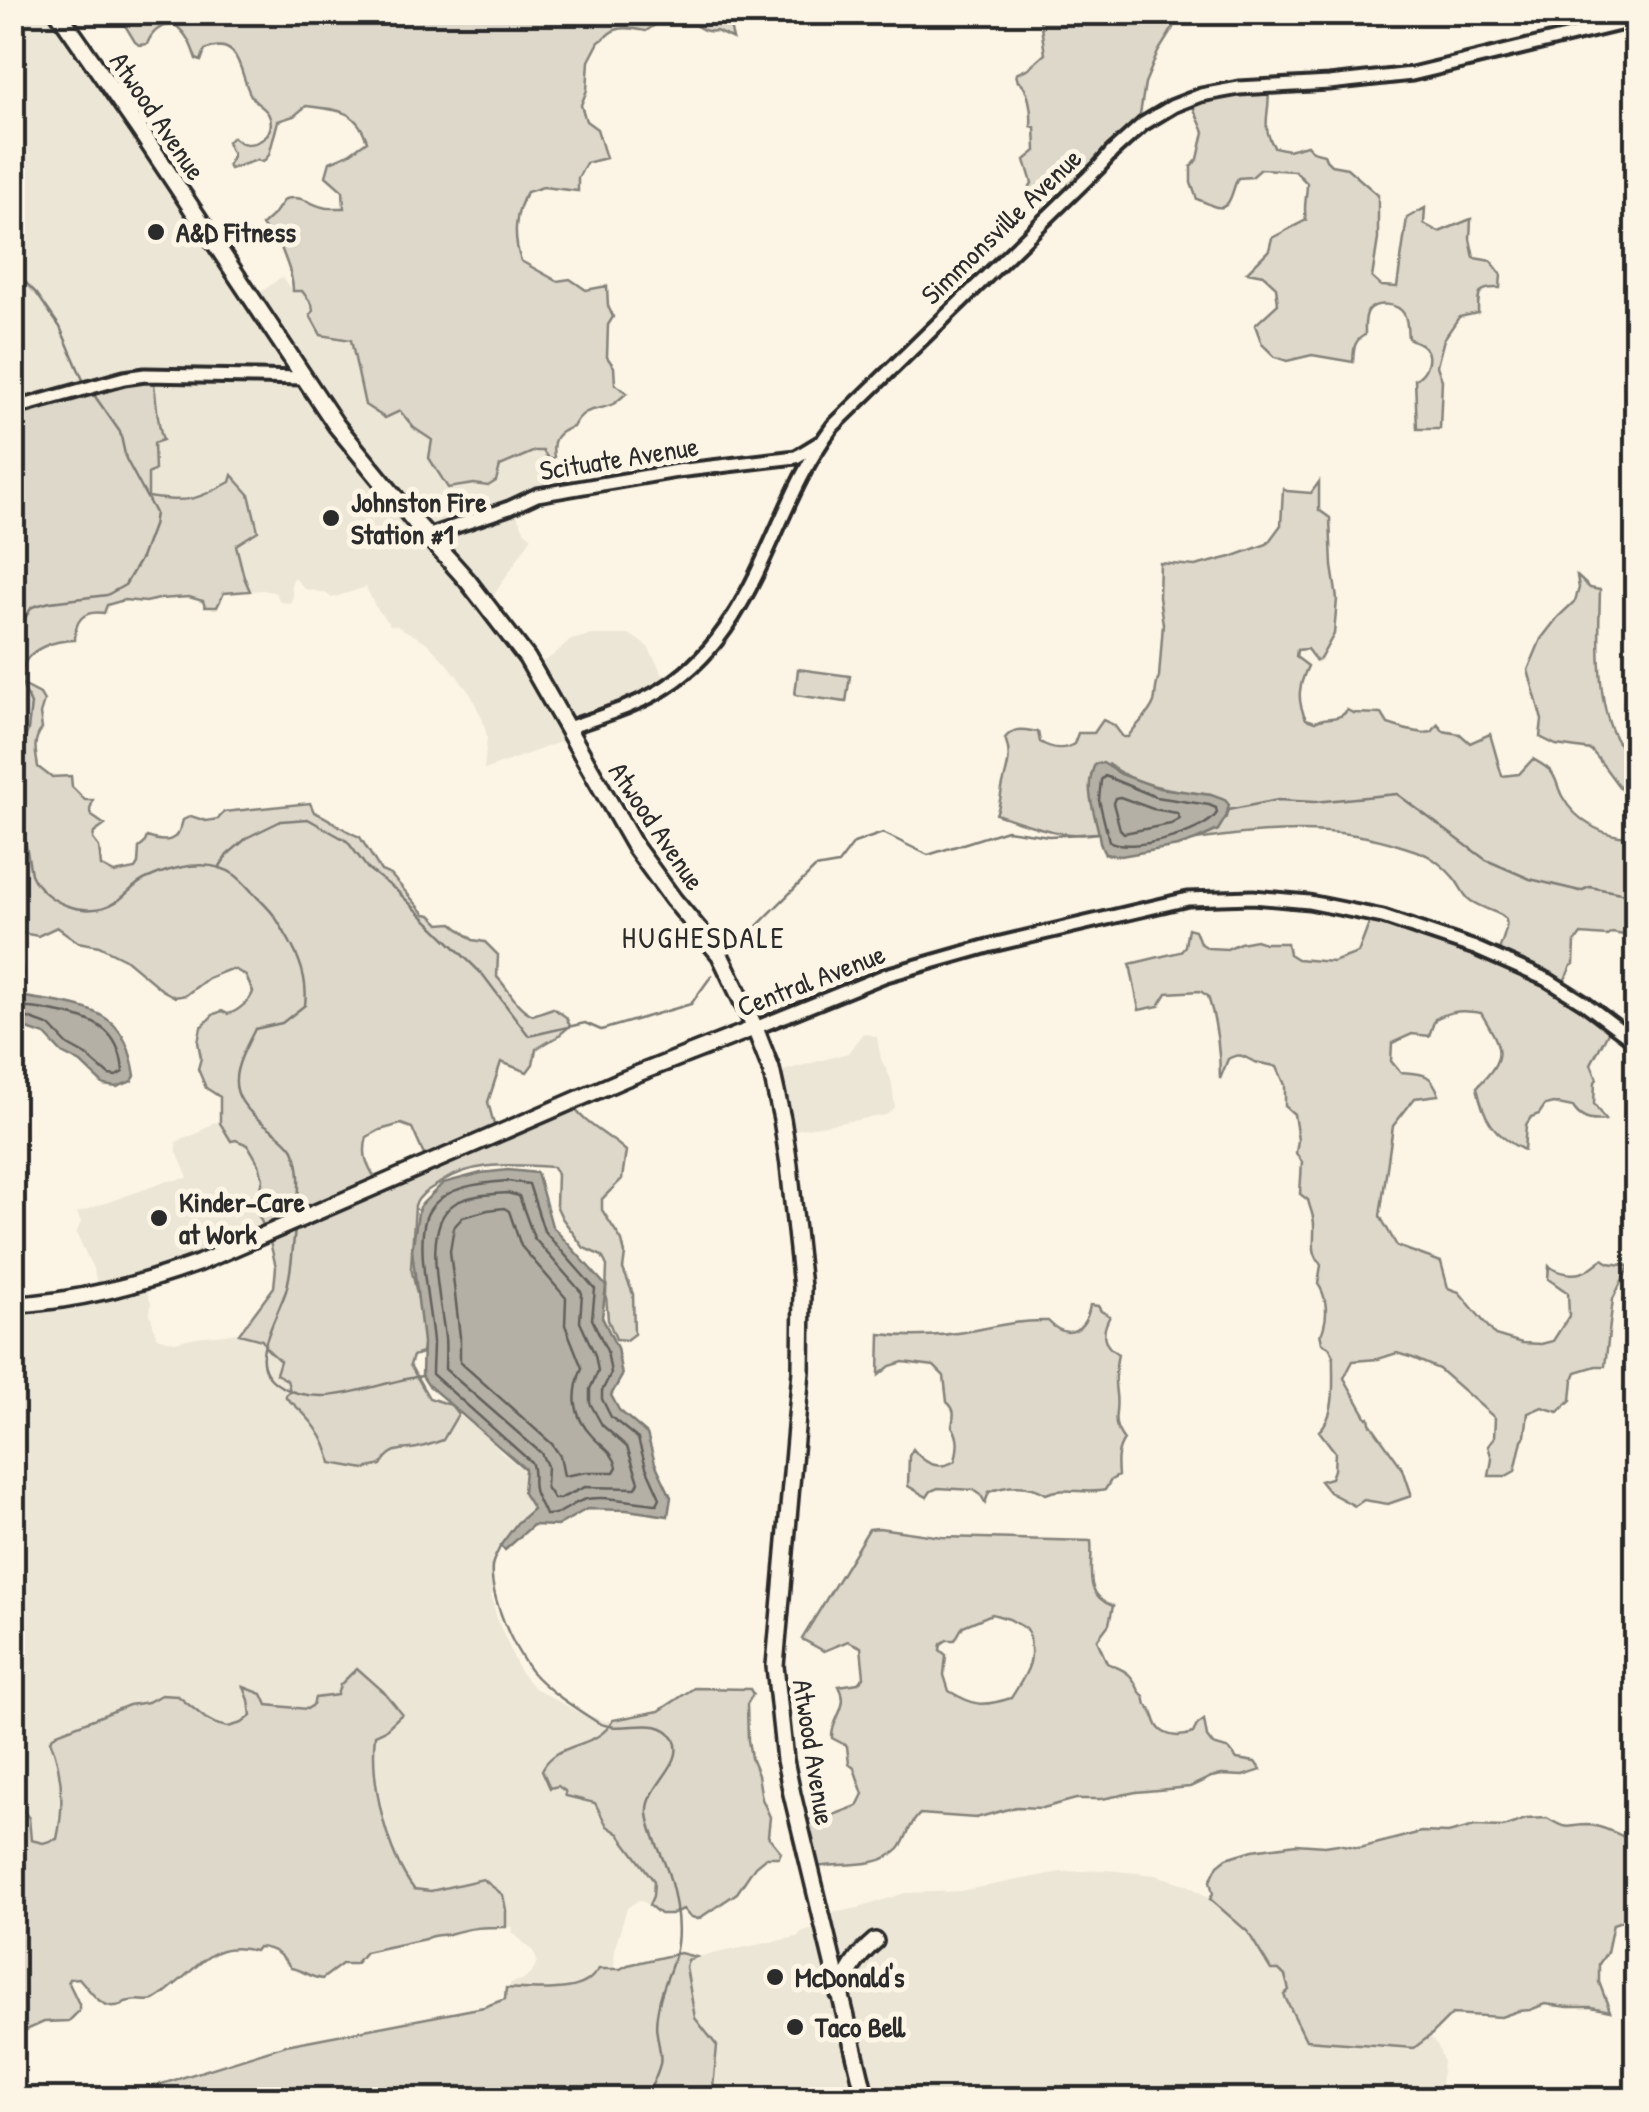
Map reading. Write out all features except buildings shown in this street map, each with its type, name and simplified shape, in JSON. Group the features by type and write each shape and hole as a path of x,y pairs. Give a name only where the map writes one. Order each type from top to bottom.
{"main road":[{"name":"Atwood Avenue","path":"58,12 336,425 467,580 527,658 635,847 720,955 771,1069 782,1119 802,1287 801,1371 777,1640 776,1692 786,1766 866,2100"},
{"name":"Central Avenue","path":"12,1305 67,1300 130,1286 199,1262 624,1079 755,1028"},
{"path":"840,1994 849,1969 875,1941"}],"street":[{"name":"Simmonsville Avenue","path":"568,728 656,693 710,651 739,610 821,441 862,396 1127,137 1164,110 1202,95 1238,88 1412,74 1636,20"},
{"path":"12,408 145,375 304,378"},
{"name":"Scituate Avenue","path":"427,536 538,495 677,471 796,457 821,441"},
{"name":"Central Avenue","path":"755,1028 886,975 988,946 1188,899 1253,898 1309,902 1370,914 1475,948 1548,980 1636,1042"}],"shaded area":[{"path":"13,13 57,13 252,299 283,277 293,291 302,290 313,311 351,340 365,405 374,411 400,411 414,428 432,440 429,459 443,483 484,486 500,466 543,450 554,476 555,491 514,509 532,537 488,604 534,667 571,640 590,635 631,635 648,647 668,684 569,729 571,738 484,770 487,737 471,695 426,642 390,625 366,587 332,598 305,589 294,577 290,603 280,602 276,593 250,591 236,544 232,476 230,482 193,500 148,498 154,442 163,439 157,421 157,399 13,410"},
{"path":"108,13 727,13 733,39 675,14 646,31 618,29 599,42 589,61 587,90 581,105 586,121 597,129 606,158 586,163 578,178 578,191 543,187 527,192 519,208 516,235 521,261 557,281 570,279 586,290 607,286 613,317 608,325 607,357 614,367 615,384 627,393 609,406 587,412 573,427 559,434 553,445 554,457 549,460 543,451 535,451 500,466 496,481 488,486 448,488 429,458 432,440 414,428 400,411 385,418 365,405 351,340 321,335 310,315 312,304 302,291 293,291 278,239 262,225 285,199 344,208 343,191 326,176 330,162 367,141 357,122 344,113 306,106 294,116 278,121 269,155 263,162 257,160 230,169 233,155 227,142 233,137 246,144 260,141 271,125 267,112 249,93 234,54 218,47 205,50 201,61 196,59 188,40 174,24 158,30 147,44 139,45 120,17"},
{"path":"1039,13 1170,13 1173,28 1145,83 1138,128 1048,216 1025,195 1032,183 1025,160 1036,151 1035,127 1031,126 1028,96 1016,74 1045,54"},
{"path":"1268,87 1267,124 1274,147 1288,150 1307,145 1324,154 1331,165 1347,168 1378,195 1378,239 1372,278 1381,286 1397,287 1407,218 1425,208 1424,224 1439,232 1471,219 1474,258 1491,261 1501,274 1500,288 1481,292 1478,313 1459,317 1444,339 1437,366 1442,380 1440,429 1417,429 1415,379 1425,369 1428,355 1421,345 1408,338 1405,317 1397,307 1381,305 1368,311 1365,335 1356,343 1353,362 1312,355 1287,361 1275,357 1262,344 1255,325 1278,304 1276,287 1263,275 1247,272 1269,250 1272,238 1306,220 1307,183 1295,171 1261,169 1252,177 1238,178 1224,206 1197,199 1191,167 1198,159 1204,132 1190,100"},
{"path":"124,378 153,378 163,440 154,443 155,470 148,474 148,497 199,497 230,482 232,475 249,494 258,531 236,545 250,591 224,593 217,607 205,607 203,601 189,597 146,602 124,600 107,605 104,613 81,618 75,640 43,647 25,662 25,686 40,694 44,701 40,714 42,729 36,743 38,767 51,777 71,776 72,787 85,800 93,800 92,816 105,825 94,833 93,839 99,847 101,866 114,873 135,869 139,848 147,837 171,839 183,820 191,816 206,821 218,819 224,812 310,803 314,812 360,837 381,871 391,875 425,914 440,924 452,923 473,940 485,942 498,955 497,977 522,1008 533,1015 553,1008 566,1017 570,1026 536,1049 527,1072 501,1062 488,1102 496,1132 570,1102 589,1123 626,1151 622,1179 602,1199 602,1210 622,1241 623,1269 633,1294 634,1334 626,1340 616,1339 608,1320 607,1266 602,1256 584,1248 556,1205 557,1174 553,1167 508,1165 465,1171 419,1198 415,1205 411,1268 426,1332 422,1353 413,1356 410,1365 429,1398 451,1405 458,1414 443,1440 392,1453 381,1465 365,1469 331,1463 314,1426 286,1398 290,1391 287,1380 276,1374 280,1361 262,1340 239,1334 274,1287 276,1267 256,1210 263,1179 259,1164 248,1145 231,1141 220,1123 220,1097 206,1088 198,1069 198,1042 201,1027 214,1014 232,1013 249,999 253,992 246,976 228,970 208,978 186,995 175,997 125,959 99,946 78,942 57,927 38,936 22,933 16,938 24,977 13,984 13,410","holes":["401,1124 412,1128 427,1162 379,1185 366,1157 367,1137"]},
{"path":"1319,482 1319,510 1330,518 1337,599 1334,634 1320,659 1316,661 1307,649 1297,650 1296,657 1308,666 1300,692 1306,719 1315,722 1340,716 1347,710 1382,714 1388,724 1424,733 1432,732 1438,724 1443,731 1460,734 1470,743 1490,734 1502,776 1519,774 1533,759 1550,771 1568,805 1584,821 1604,832 1636,836 1636,937 1581,934 1575,942 1574,964 1562,986 1611,1024 1591,1064 1597,1079 1594,1104 1605,1120 1587,1119 1573,1107 1545,1105 1526,1125 1524,1150 1514,1145 1492,1125 1477,1087 1497,1059 1497,1044 1488,1025 1481,1013 1458,1011 1441,1016 1435,1019 1429,1036 1412,1034 1392,1043 1391,1061 1400,1072 1425,1076 1439,1095 1415,1098 1393,1126 1380,1216 1397,1246 1441,1262 1448,1288 1459,1292 1495,1335 1522,1343 1553,1341 1569,1316 1568,1293 1548,1279 1549,1266 1574,1274 1603,1259 1629,1266 1613,1299 1605,1366 1576,1372 1571,1400 1558,1412 1542,1407 1528,1413 1515,1471 1506,1476 1489,1476 1492,1459 1488,1446 1494,1438 1495,1418 1439,1369 1397,1353 1353,1361 1344,1378 1403,1469 1411,1493 1388,1504 1364,1500 1355,1506 1329,1492 1320,1481 1331,1478 1334,1470 1335,1452 1319,1431 1332,1405 1333,1354 1322,1343 1320,1334 1326,1310 1318,1284 1321,1265 1314,1250 1312,1212 1308,1200 1300,1194 1302,1162 1296,1153 1294,1114 1285,1106 1285,1085 1277,1067 1239,1056 1228,1059 1220,1079 1217,1037 1208,996 1200,991 1167,993 1159,1006 1139,1010 1130,964 1180,952 1188,928 1195,930 1200,943 1208,948 1227,949 1256,940 1287,943 1289,954 1297,959 1333,962 1358,953 1372,916 1497,955 1506,929 1504,917 1468,899 1451,874 1430,857 1376,839 1299,831 1196,840 1218,830 1211,795 1145,783 1109,765 1098,833 1059,833 996,814 1008,764 1005,738 1012,732 1038,732 1040,742 1065,747 1074,744 1078,733 1094,733 1103,720 1128,737 1149,712 1159,677 1163,624 1160,563 1195,566 1267,544 1281,525 1283,489 1311,493"},
{"path":"1577,576 1590,588 1600,590 1603,696 1614,734 1623,749 1636,759 1636,807 1591,750 1556,745 1540,737 1542,720 1528,670 1541,639 1575,601"},
{"path":"798,669 850,676 846,702 795,695"},
{"path":"863,1033 877,1037 881,1059 891,1079 895,1107 886,1115 783,1132 772,1074 848,1053"},
{"path":"214,1122 220,1123 231,1141 248,1145 259,1164 264,1231 144,1284 157,1337 175,1342 235,1333 262,1341 280,1361 276,1374 287,1380 290,1391 286,1398 312,1421 330,1457 387,1455 395,1449 443,1440 458,1414 520,1467 528,1481 536,1510 504,1538 495,1558 491,1595 497,1619 519,1670 533,1687 576,1711 613,1720 610,1727 592,1739 557,1752 558,1786 566,1796 595,1802 607,1826 619,1834 655,1881 649,1905 639,1900 627,1908 615,1947 614,1968 599,1969 586,1983 550,1989 510,1989 510,1983 532,1973 537,1961 533,1951 512,1932 513,1927 505,1926 503,1895 482,1879 431,1891 414,1889 403,1874 389,1835 373,1756 375,1735 401,1714 357,1668 340,1685 337,1695 315,1698 307,1709 267,1705 245,1693 251,1716 242,1724 228,1727 198,1712 148,1702 129,1705 57,1733 50,1740 61,1780 57,1839 43,1843 31,1840 23,1808 12,1798 12,1283 18,1303 99,1294 94,1271 76,1233 81,1222 77,1213 168,1181 188,1178 176,1142"},
{"path":"1090,1305 1110,1316 1105,1338 1118,1354 1116,1422 1124,1440 1118,1453 1118,1476 1105,1490 1046,1494 1033,1488 1010,1487 989,1492 985,1503 974,1490 938,1488 927,1497 908,1486 909,1456 913,1449 932,1464 955,1461 958,1443 952,1426 954,1413 947,1402 944,1376 934,1366 903,1362 879,1375 880,1334 940,1335 1039,1321 1048,1321 1069,1332 1085,1321"},
{"path":"869,1529 942,1537 1091,1541 1093,1587 1103,1601 1113,1606 1109,1624 1097,1640 1107,1663 1130,1675 1166,1734 1193,1733 1204,1720 1213,1745 1230,1750 1237,1759 1255,1762 1261,1770 1243,1776 1211,1777 1190,1787 1076,1799 1043,1808 1016,1807 976,1818 920,1814 899,1849 890,1856 869,1863 810,1868 799,1821 828,1817 857,1806 863,1794 849,1764 847,1746 832,1738 843,1700 839,1686 858,1683 864,1677 861,1647 848,1641 824,1651 802,1639","holes":["992,1614 1027,1629 1031,1649 1026,1673 1011,1698 979,1703 949,1691 944,1675 946,1655 940,1650 941,1644 955,1640 963,1626"]},
{"path":"357,1668 402,1714 375,1735 374,1753 382,1815 404,1874 414,1889 431,1891 483,1879 503,1895 506,1927 471,1929 365,1952 355,1964 342,1964 322,1979 291,1968 269,1949 218,1951 157,1999 124,2002 119,2006 99,2001 79,1978 69,1979 79,2011 69,2021 44,2022 13,2036 13,1798 29,1818 31,1840 43,1843 57,1839 61,1789 50,1740 57,1733 161,1695 178,1696 205,1718 228,1727 251,1716 244,1687 262,1694 267,1705 307,1709 315,1698 337,1695 340,1685"},
{"path":"694,1688 750,1689 753,1694 747,1704 751,1758 770,1817 768,1836 781,1852 779,1857 766,1857 737,1893 698,1919 683,1909 660,1914 649,1905 654,1881 619,1834 607,1826 595,1803 566,1796 558,1786 550,1788 542,1770 548,1760 598,1736 613,1720 659,1711"},
{"path":"1547,1818 1564,1826 1600,1827 1636,1843 1636,1924 1624,1920 1613,1924 1607,1952 1599,1964 1599,1982 1610,2011 1545,2004 1501,2017 1452,2014 1414,2048 1306,2040 1284,1995 1289,1990 1285,1976 1279,1970 1271,1970 1248,1932 1210,1899 1210,1881 1218,1865 1253,1850 1296,1844 1360,1848 1421,1832 1503,1827 1526,1819"},
{"path":"1106,1870 1156,1875 1188,1885 1210,1899 1248,1932 1271,1970 1279,1970 1285,1976 1307,2040 1414,2048 1430,2036 1443,2061 1440,2099 712,2099 717,2046 695,2018 688,1960 797,1937 822,1926 821,1915 905,1893 960,1891 1060,1872"},
{"path":"680,1953 696,1957 688,1960 686,1967 695,2018 717,2046 712,2099 114,2099 286,2045 484,2007 505,1999 506,1988 571,1987 587,1981 599,1969 620,1969"}],"water":[{"path":"1103,763 1159,788 1225,800 1229,805 1226,817 1218,830 1178,846 1121,856 1105,854 1090,789 1095,764"},
{"path":"12,993 85,1009 110,1021 126,1042 135,1076 132,1081 117,1087 104,1085 45,1035 13,1024"},
{"path":"508,1170 537,1173 552,1226 606,1286 602,1317 617,1348 622,1376 611,1395 619,1410 647,1434 671,1497 668,1516 587,1509 557,1526 533,1525 505,1550 500,1546 533,1509 523,1493 525,1469 422,1376 423,1342 412,1250 419,1207 443,1183"}],"waterway":[{"path":"12,79 12,89"},
{"path":"12,269 37,294 60,327 83,380"},
{"path":"12,647 32,607 107,595 125,585 153,526 155,513 126,459 120,432 94,395"},
{"path":"12,672 31,704 15,782 31,874 46,893 67,906 92,909 116,902 156,875 191,866 214,866 244,883 273,914 289,940 302,971 305,1005 282,1023 255,1029 236,1080 242,1101 293,1150 299,1172 297,1211"},
{"path":"1228,810 1278,800 1314,802 1397,794 1486,860 1530,879 1580,891 1590,887 1636,896"},
{"path":"219,868 227,855 248,837 281,821 308,819 347,841 368,869 396,890 483,975 529,1036 585,1023 601,1030 691,1004 712,975"},
{"path":"733,950 815,868 838,864 854,843 883,833 928,855 1007,830 1049,836 1097,833"},
{"path":"295,1230 286,1291 264,1348 263,1361 272,1380 291,1391 326,1396 423,1376"},
{"path":"501,1545 492,1566 494,1592 510,1636 531,1671 597,1722 617,1727 659,1727 674,1739 675,1757 653,1794 648,1814 672,1888 678,1936 657,2015 660,2064 646,2100"}],"place":[{"name":"A&D Fitness","path":"156,232"},
{"name":"Johnston Fire Station #1","path":"331,518"},
{"name":"Kinder-Care at Work","path":"159,1218"},
{"name":"McDonald's","path":"775,1977"},
{"name":"Taco Bell","path":"795,2027"}],"district":[{"name":"HUGHESDALE","path":"704,937"}]}
